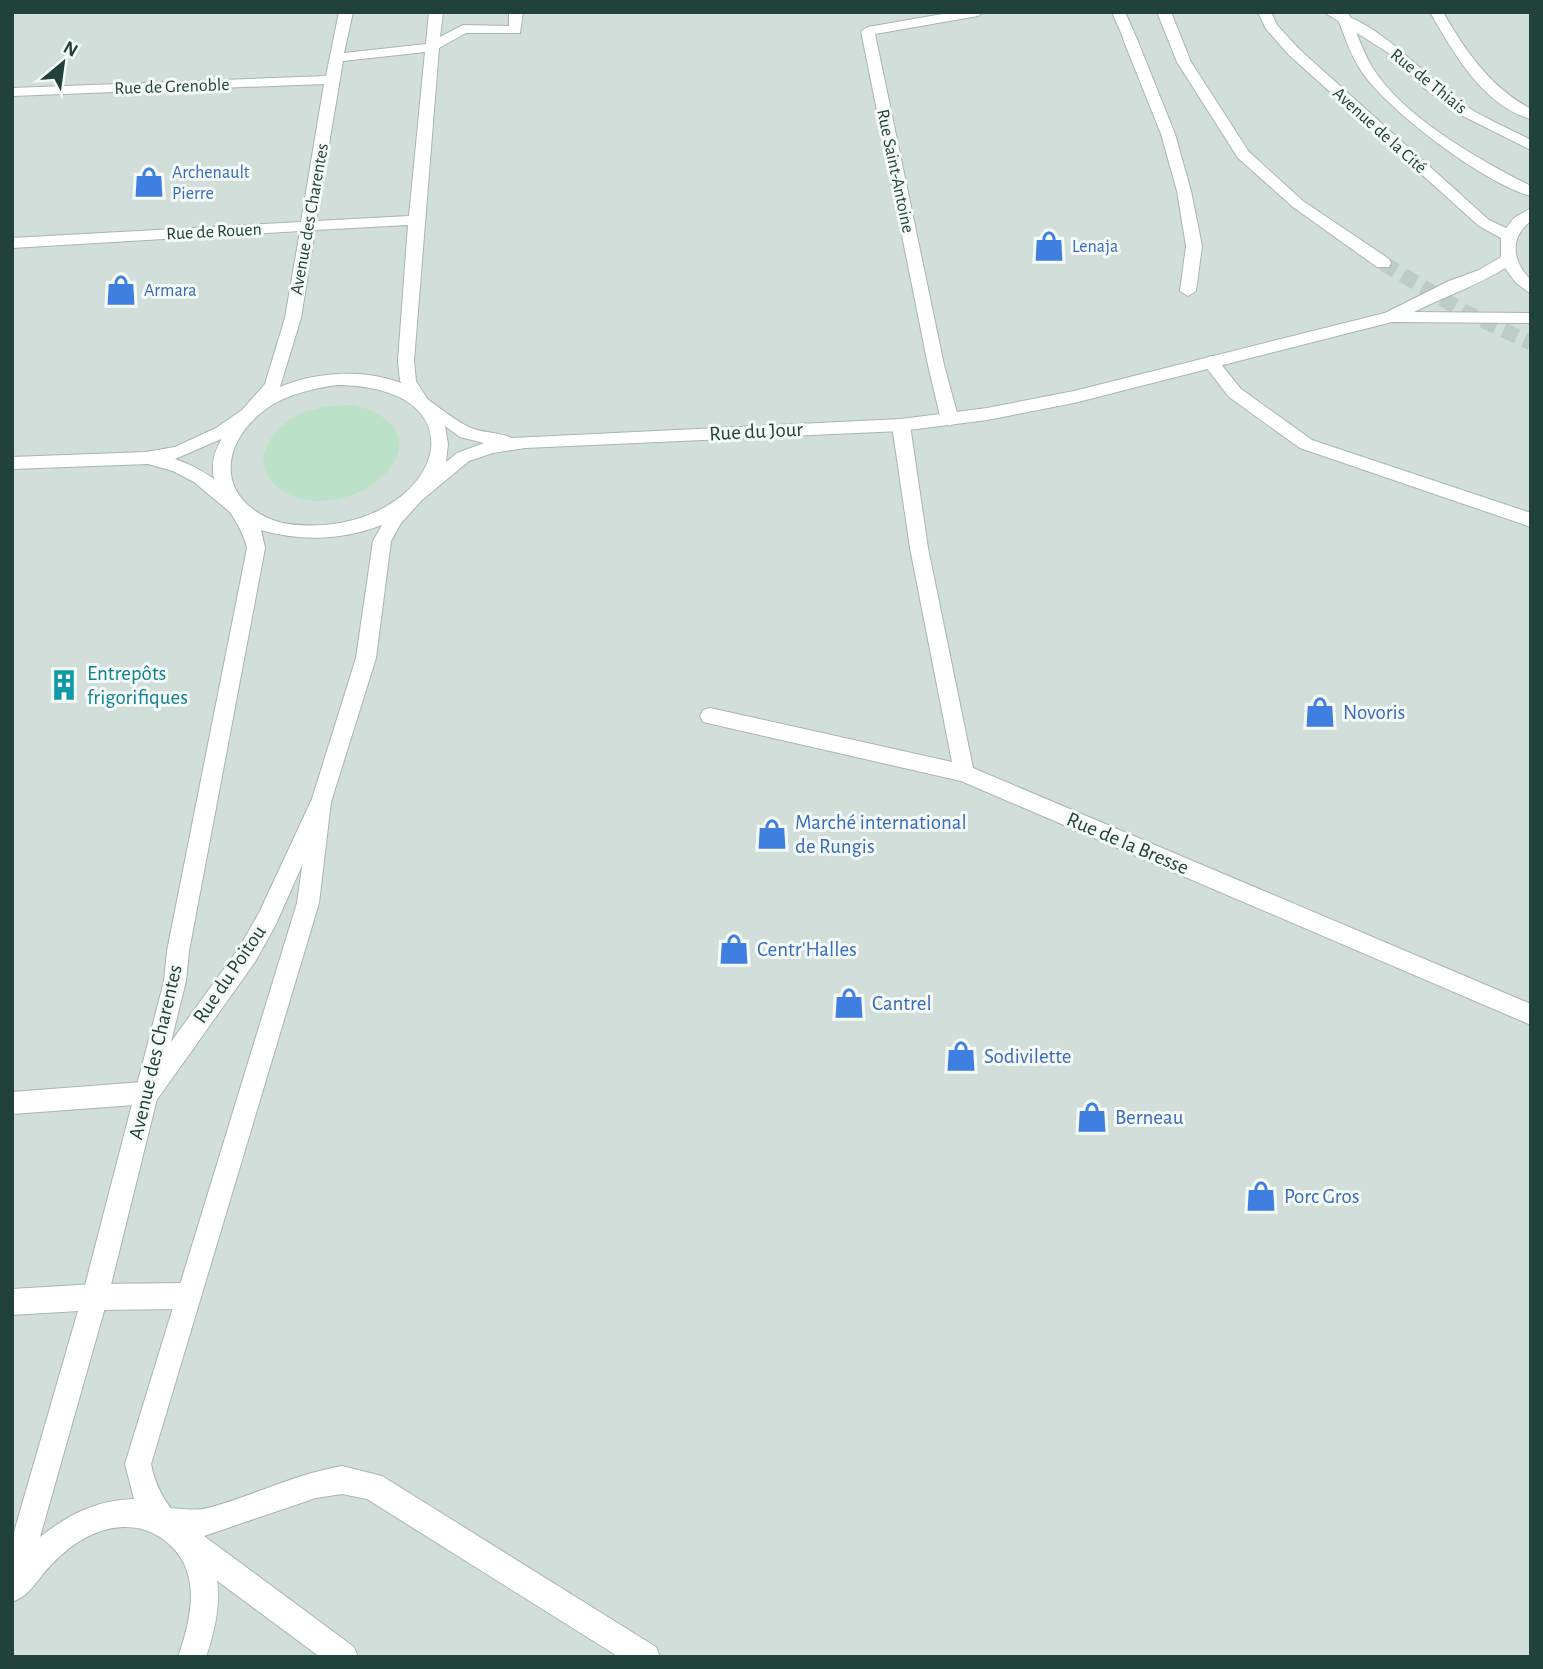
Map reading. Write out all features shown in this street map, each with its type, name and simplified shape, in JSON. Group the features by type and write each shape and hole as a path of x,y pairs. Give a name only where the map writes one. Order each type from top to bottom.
{"street":[{"name":"Avenue des Charentes","path":"248,414 273,386 280,370 293,318 306,226 346,12"},
{"path":"344,1657 187,1541 165,1521 150,1506 141,1485 138,1464 308,903 321,802 366,658 383,541 394,519 434,470 441,445 436,421 408,381 405,361 436,12"},
{"path":"336,58 432,47 463,29 515,30 516,12"},
{"name":"Rue Saint-Antoine","path":"950,420 933,352 868,31 978,12"},
{"path":"1118,12 1168,134 1184,191 1194,246 1188,291"},
{"path":"1164,12 1184,62 1243,155 1298,204 1383,263"},
{"name":"Avenue de la Cité","path":"1264,12 1271,26 1294,52 1484,223 1508,235"},
{"name":"Rue de Thiais","path":"1330,12 1343,17 1395,51 1429,85 1464,111 1531,146"},
{"path":"1436,12 1458,51 1488,88 1507,104 1531,115"},
{"name":"Avenue de la Cité","path":"1343,17 1359,55 1385,91 1454,148 1531,192"},
{"name":"Rue de Grenoble","path":"12,92 332,80"},
{"path":"1531,213 1518,221 1508,235 1506,246 1508,259 1520,280 1531,289"},
{"name":"Rue de Rouen","path":"12,243 416,220"},
{"path":"1390,317 1455,285 1485,274 1508,259"},
{"path":"1390,317 1531,318"},
{"name":"Rue du Jour","path":"416,495 463,457 491,447 525,442 901,425 950,420 1074,397 1390,317"},
{"path":"1210,362 1235,393 1306,444 1531,520"},
{"path":"12,463 146,458 179,452 202,443 273,397 303,385 336,379 368,380 397,387 420,400"},
{"name":"Rue du Jour","path":"420,400 466,433 492,440 525,442"},
{"path":"240,510 224,489 220,463 229,438 248,414"},
{"path":"901,425 919,548 964,773"},
{"path":"146,458 177,464 197,473 240,510 264,524 293,532 326,533 360,526 390,513 416,495"},
{"name":"Avenue des Charentes","path":"12,1588 95,1297 175,981 178,951 256,548 252,530 240,510"},
{"name":"Rue de la Bresse","path":"710,716 964,773 1531,1015"},
{"name":"Rue du Poitou","path":"148,1093 247,955 267,919 321,802"},
{"path":"12,1103 148,1093"},
{"path":"12,1302 95,1297 187,1296"},
{"path":"12,1598 19,1582 44,1550 73,1528 105,1514 137,1512 187,1525 207,1522 316,1484 342,1480 372,1486 646,1657"},
{"path":"187,1541 200,1564 205,1594 202,1626 192,1657"}],"shaded area":[{"name":"Marché international de Rungis","path":"12,12 1531,12 1531,1657 12,1657"}],"green space":[{"path":"354,405 385,419 398,436 397,455 386,473 366,489 340,499 313,501 286,493 274,485 267,476 264,455 267,445 282,426 300,414 315,409"}],"tunnel":[{"path":"1383,263 1463,311 1531,343"}],"place":[{"name":"Archenault Pierre","path":"149,182"},
{"name":"Lenaja","path":"1049,246"},
{"name":"Armara","path":"121,290"},
{"name":"Entrepôts frigorifiques","path":"64,685"},
{"name":"Novoris","path":"1320,712"},
{"name":"Marché international de Rungis","path":"772,834"},
{"name":"Centr'Halles","path":"734,949"},
{"name":"Cantrel","path":"849,1003"},
{"name":"Sodivilette","path":"961,1056"},
{"name":"Berneau","path":"1092,1117"},
{"name":"Porc Gros","path":"1261,1196"}]}
